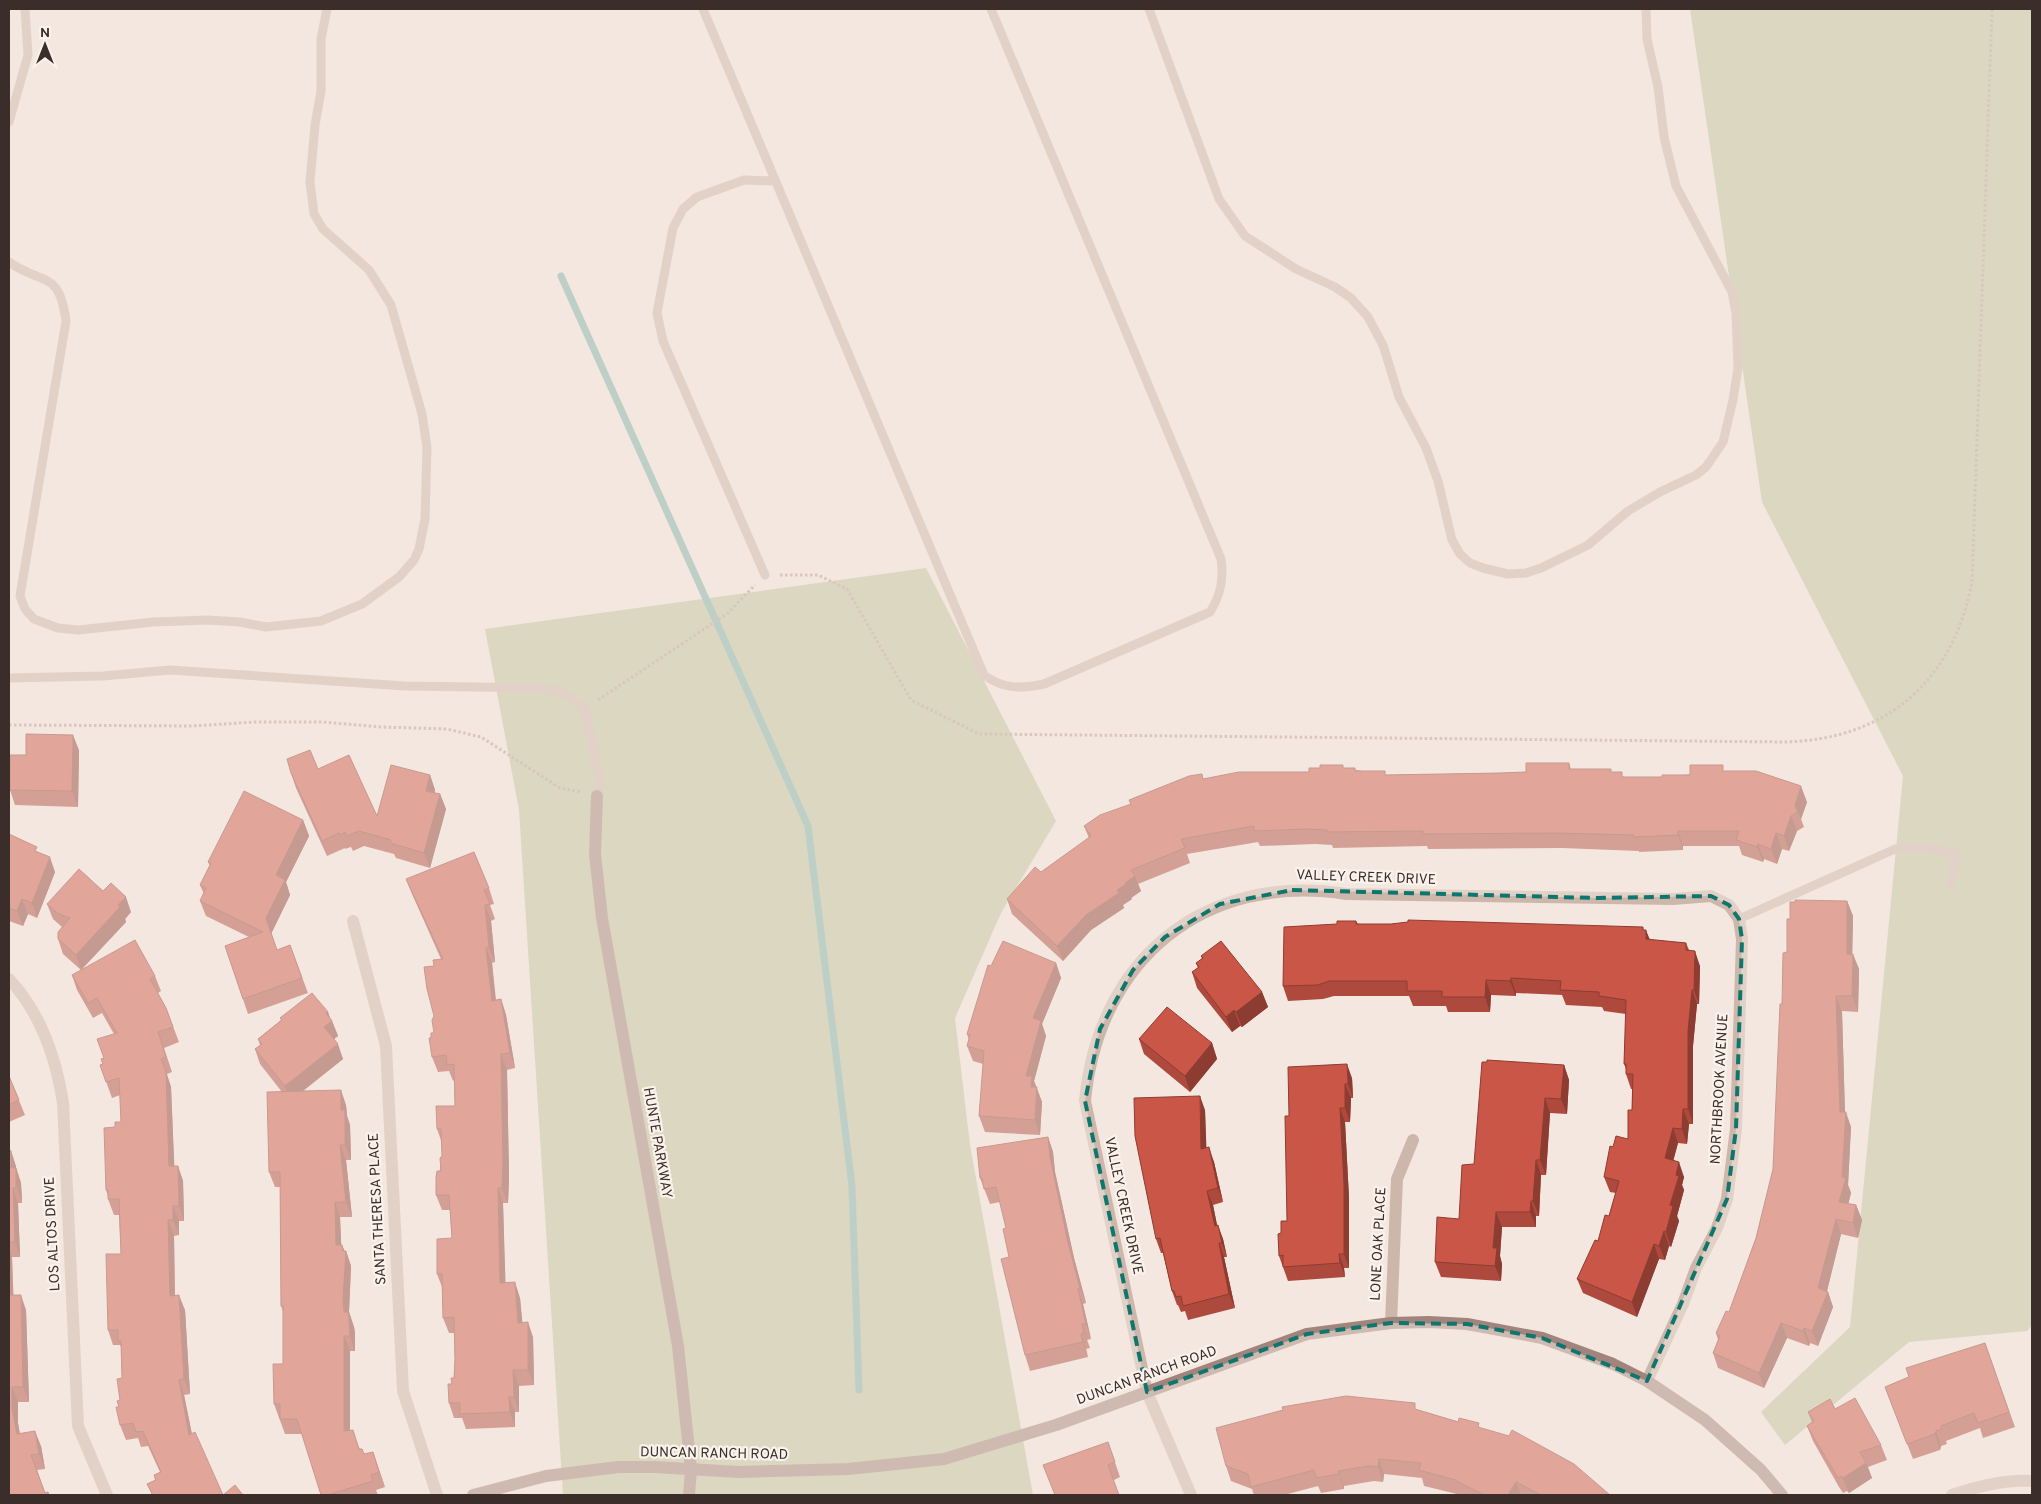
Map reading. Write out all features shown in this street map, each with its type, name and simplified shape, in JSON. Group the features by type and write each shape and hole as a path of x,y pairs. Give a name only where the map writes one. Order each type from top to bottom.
{"street":[{"name":"HUNTE PARKWAY","path":"598,796 595,854 602,918 678,1346 691,1469 689,1495"},
{"name":"VALLEY CREEK DRIVE","path":"1191,1495 1147,1392 1085,1101 1092,1058 1100,1029 1133,970 1165,937 1220,904 1244,897 1292,890 1320,890 1346,894 1597,898 1673,899 1711,896 1729,905"},
{"name":"NORTHBROOK AVENUE","path":"1647,1381 1683,1304 1696,1268 1717,1228 1727,1199 1736,1129 1742,939 1739,919 1729,905"},
{"name":"SANTA THERESA PLACE","path":"353,921 386,1046 403,1391 437,1495"},
{"name":"LOS ALTOS DRIVE","path":"9,979 41,1026 58,1076 63,1103 78,1426 107,1495"},
{"name":"LONE OAK PLACE","path":"1391,1323 1397,1179 1413,1140"},
{"name":"DUNCAN RANCH ROAD","path":"473,1495 510,1484 582,1470 645,1467 739,1472 848,1469 944,1459 1056,1425 1307,1334 1391,1323 1467,1324 1532,1336 1578,1350 1647,1381 1705,1420 1732,1442 1782,1495"},
{"path":"1952,1495 1974,1487 1998,1482 2032,1481"}],"lane":[{"path":"9,122 28,55 26,9"},
{"path":"9,262 19,269 49,280 62,296 66,321 20,596 25,609 34,619 58,628 78,630 154,622 198,620 240,622 266,627 321,621 362,604 399,577 414,560 419,549 425,519 427,448 422,414 391,305 369,270 323,229 314,214 310,182 315,125 321,90 321,39 327,9"},
{"path":"703,9 984,675 996,684 1025,688 1044,684 1210,612 1218,600 1224,576 1221,559 991,9"},
{"path":"1149,9 1219,199 1245,236 1296,269 1335,287 1352,298 1368,317 1383,345 1399,397 1429,456 1438,481 1452,540 1460,554 1470,563 1508,574 1534,570 1588,545 1628,511 1660,492 1696,476 1706,467 1723,442 1738,368 1736,313 1732,292 1676,186 1664,137 1658,87 1647,39 1646,9"},
{"path":"765,575 663,341 657,313 673,228 683,209 698,197 744,180 775,181"},
{"path":"9,678 103,676 170,670 405,686 541,688 562,692 585,708 600,781 598,796"},
{"path":"1739,919 1895,849 1920,846 1957,854 1950,884"}],"path":[{"path":"585,708 728,613 765,575 818,575 847,589 911,700 979,734 1786,742 1835,737 1858,729 1901,706 1936,671 1960,628 1972,582 1992,9"},
{"path":"9,726 192,726 255,722 322,722 382,727 447,729 481,737 560,788 598,796"}],"highlighted area":[{"path":"1292,890 1597,898 1711,896 1729,905 1739,919 1742,939 1736,1129 1727,1199 1647,1381 1542,1338 1467,1324 1391,1323 1307,1334 1147,1392 1085,1101 1100,1029 1133,970 1165,937 1220,904"}],"green space":[{"path":"1690,9 2032,9 2032,1325 2027,1331 1909,1342 1785,1445 1761,1412 1850,1327 1903,776 1762,502"},
{"path":"926,568 1056,821 1001,913 955,1018 970,1145 1033,1495 563,1495 519,810 485,629"}],"building":[{"path":"26,734 73,735 72,791 10,790 10,755 26,755"},
{"path":"310,750 318,769 349,755 377,816 391,765 430,775 426,791 440,794 424,853 390,843 391,840 359,831 347,836 345,832 340,835 339,833 322,841 291,773 287,759"},
{"path":"1526,763 1569,763 1569,769 1611,769 1611,772 1622,772 1622,777 1690,775 1690,765 1723,765 1723,771 1756,771 1801,786 1795,806 1798,812 1791,816 1784,836 1776,833 1771,849 1758,844 1757,847 1736,840 1739,831 1678,831 1678,835 1634,837 1634,835 1557,833 1423,834 1423,831 1327,832 1327,830 1309,829 1254,831 1254,826 1181,839 1185,848 1131,870 1135,876 1117,890 1119,893 1086,915 1057,946 1007,899 1035,867 1041,872 1091,836 1084,826 1100,815 1131,804 1129,800 1189,776 1202,774 1203,779 1239,772 1309,772 1309,768 1320,768 1320,765 1343,765 1343,768 1355,768 1355,771 1385,771 1385,775 1526,772"},
{"path":"244,791 303,820 276,875 285,880 266,918 277,950 290,945 302,978 243,999 225,946 263,932 200,901 206,888 200,885 211,863 208,862"},
{"path":"9,834 37,847 35,851 50,857 32,903 22,899 17,911 9,908"},
{"path":"474,852 489,888 484,890 490,904 485,905 489,947 486,948 492,1001 501,999 510,1053 501,1054 503,1162 502,1188 498,1188 500,1283 515,1282 518,1323 528,1322 528,1370 513,1370 514,1397 509,1397 510,1412 460,1414 460,1403 449,1403 448,1384 452,1384 451,1378 454,1378 454,1317 443,1318 442,1274 437,1274 437,1239 452,1238 449,1195 436,1195 436,1177 437,1171 441,1171 440,1158 442,1156 441,1129 437,1129 436,1106 455,1106 454,1064 447,1065 446,1055 432,1057 429,1038 431,1038 431,1033 434,1033 432,1020 434,1016 424,967 434,966 433,960 443,959 406,879"},
{"path":"79,869 103,891 111,883 126,897 118,905 120,907 76,955 58,939 58,932 70,918 57,913 47,904"},
{"path":"1795,900 1847,901 1847,954 1853,954 1852,996 1836,996 1840,1112 1846,1112 1842,1177 1846,1178 1839,1202 1856,1205 1853,1223 1836,1219 1818,1288 1828,1292 1812,1331 1804,1328 1803,1331 1781,1323 1759,1373 1713,1353 1720,1336 1716,1333 1726,1311 1729,1312 1756,1238 1773,1169 1783,953 1787,952 1787,919 1790,919 1790,902 1795,902"},
{"path":"1408,920 1643,927 1643,930 1646,930 1646,939 1686,943 1686,950 1695,951 1694,990 1692,990 1688,1031 1688,1109 1683,1109 1682,1129 1673,1128 1665,1158 1679,1162 1676,1175 1679,1176 1670,1205 1673,1206 1666,1232 1664,1231 1659,1246 1654,1244 1632,1302 1577,1279 1595,1240 1598,1241 1605,1215 1609,1216 1619,1181 1604,1177 1610,1146 1613,1147 1616,1136 1628,1139 1628,1110 1632,1110 1633,1074 1626,1074 1626,1064 1624,1064 1626,1000 1599,996 1599,992 1560,990 1561,981 1511,978 1510,981 1486,980 1485,997 1442,997 1442,991 1407,991 1407,981 1329,981 1318,985 1283,986 1284,927 1337,924 1337,921 1356,921 1356,924 1391,924 1408,922"},
{"path":"135,940 155,976 150,979 166,1008 173,1027 158,1032 166,1057 161,1059 166,1072 169,1166 178,1166 179,1206 173,1206 173,1220 168,1220 170,1296 179,1295 184,1379 179,1380 189,1435 195,1432 223,1495 153,1495 147,1484 156,1480 154,1475 161,1472 143,1431 136,1432 133,1423 120,1425 116,1407 119,1407 117,1401 120,1400 117,1379 122,1378 121,1341 118,1341 118,1330 108,1330 106,1254 121,1254 119,1199 108,1199 108,1190 106,1190 104,1128 115,1127 115,1122 121,1122 119,1078 106,1082 100,1065 103,1064 101,1059 104,1058 97,1039 117,1033 97,998 88,1003 72,975"},
{"path":"1003,941 1056,963 1033,1018 1041,1021 1026,1076 1032,1076 1031,1087 1037,1087 1035,1120 979,1116 984,1051 967,1046 970,1035 967,1034 988,965 991,966"},
{"path":"1221,941 1262,992 1236,1012 1234,1010 1226,1017 1192,972 1199,967 1196,963 1203,958 1201,956"},
{"path":"312,993 328,1012 326,1013 332,1021 324,1027 338,1044 285,1086 255,1049 262,1044 258,1039 282,1020 280,1018"},
{"path":"1167,1007 1212,1043 1185,1076 1139,1039"},
{"path":"1487,1060 1564,1065 1561,1099 1545,1098 1540,1160 1536,1160 1533,1201 1531,1201 1530,1212 1496,1212 1493,1248 1497,1248 1495,1266 1435,1262 1437,1217 1459,1219 1462,1165 1474,1164 1482,1062 1487,1062"},
{"path":"1347,1064 1348,1084 1345,1084 1345,1108 1340,1108 1344,1184 1344,1254 1339,1254 1340,1263 1283,1267 1283,1255 1279,1256 1278,1234 1281,1233 1281,1221 1287,1221 1285,1116 1289,1116 1288,1067"},
{"path":"9,1076 19,1100 9,1105"},
{"path":"341,1090 341,1110 345,1110 345,1145 340,1145 346,1202 335,1202 336,1245 342,1245 343,1251 346,1251 343,1299 344,1312 348,1312 350,1336 344,1336 344,1431 353,1430 359,1449 362,1449 364,1454 373,1452 379,1472 371,1475 373,1481 327,1495 321,1495 297,1419 280,1419 280,1404 274,1404 273,1364 283,1364 280,1172 269,1172 267,1092"},
{"path":"1200,1096 1201,1149 1209,1147 1218,1188 1207,1191 1215,1226 1218,1225 1222,1243 1219,1243 1229,1294 1183,1306 1181,1296 1176,1297 1174,1291 1172,1291 1160,1238 1156,1239 1135,1136 1134,1098"},
{"path":"1048,1137 1050,1157 1068,1243 1080,1288 1078,1289 1086,1324 1082,1324 1084,1333 1081,1334 1083,1342 1025,1355 1001,1259 1009,1257 1003,1229 1006,1228 996,1187 984,1189 982,1178 980,1178 977,1148"},
{"path":"9,1149 11,1151 11,1168 16,1168 16,1188 13,1188 15,1242 9,1242"},
{"path":"9,1295 21,1295 23,1387 12,1387 12,1408 17,1434 35,1431 39,1454 31,1455 45,1493 48,1492 49,1495 9,1495"},
{"path":"1985,1343 2009,1412 1978,1423 1974,1413 1941,1426 1942,1429 1936,1431 1935,1434 1907,1444 1885,1387 1909,1377 1906,1368"},
{"path":"1346,1396 1415,1403 1415,1409 1458,1422 1459,1418 1479,1423 1478,1427 1509,1436 1512,1430 1574,1464 1610,1495 1541,1495 1516,1482 1508,1495 1484,1495 1455,1480 1419,1470 1421,1463 1379,1459 1378,1467 1369,1466 1338,1471 1339,1474 1316,1478 1314,1470 1251,1487 1248,1474 1226,1466 1216,1428 1283,1410 1282,1407"},
{"path":"1855,1398 1881,1445 1860,1452 1866,1463 1843,1478 1842,1476 1838,1478 1807,1426 1814,1421 1808,1412 1830,1399 1835,1409"},
{"path":"1108,1442 1115,1462 1108,1465 1119,1495 1055,1495 1043,1465"},
{"path":"235,1485 243,1495 223,1495"}],"waterway":[{"path":"561,276 808,826 852,1186 859,1390"}]}
